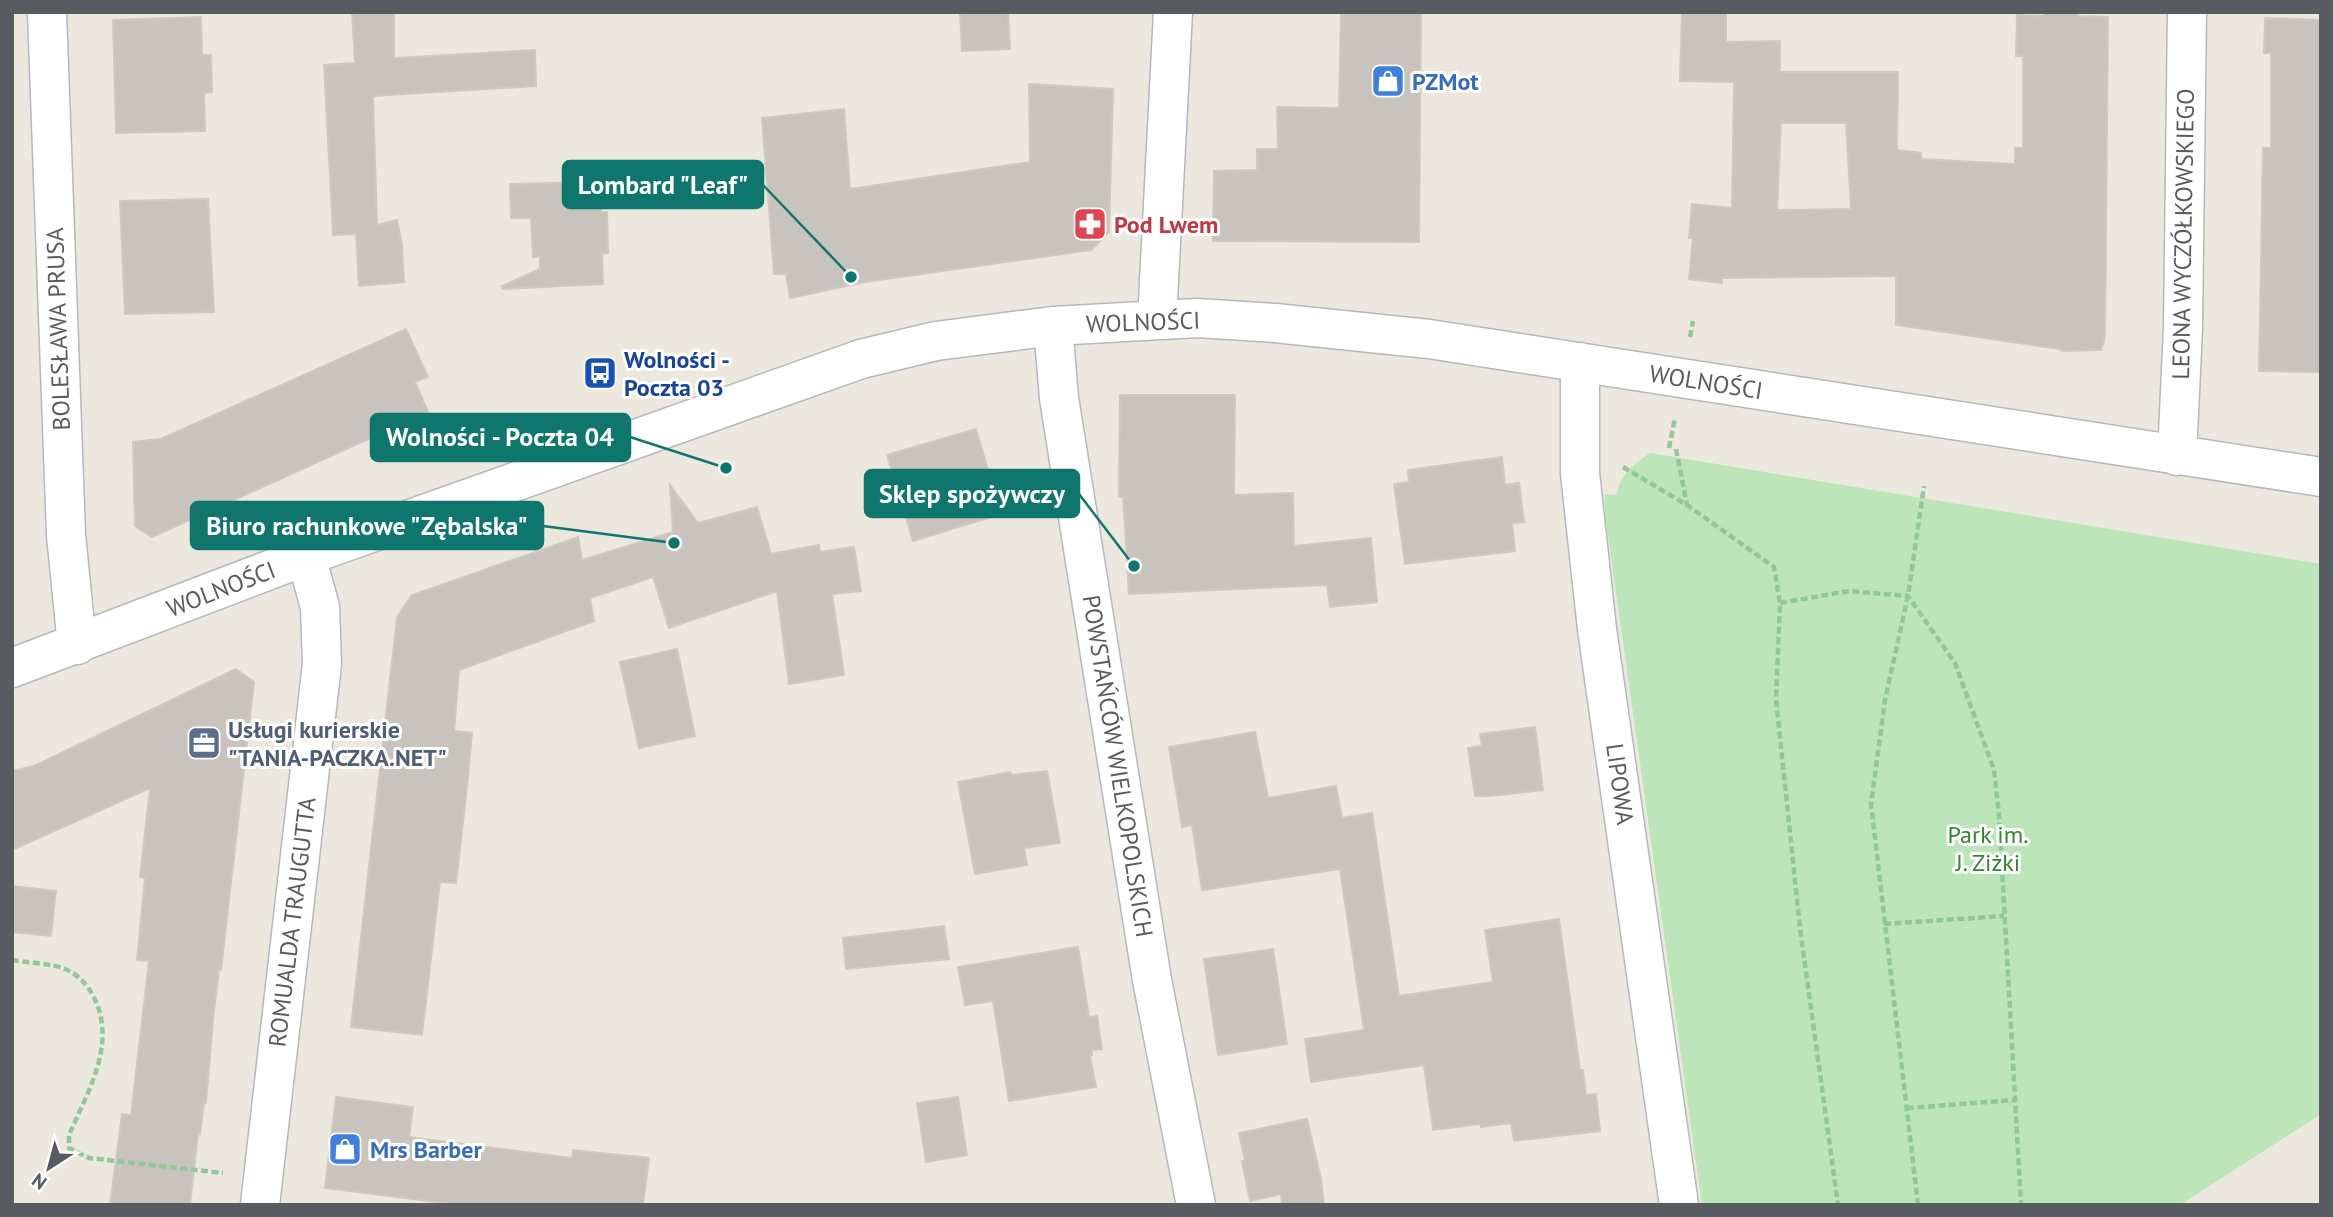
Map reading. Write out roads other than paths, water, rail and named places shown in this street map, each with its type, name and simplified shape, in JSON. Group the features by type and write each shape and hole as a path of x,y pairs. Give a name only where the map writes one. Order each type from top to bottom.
{"street":[{"name":"BOLESŁAWA PRUSA","path":"47,12 66,535 77,645"},
{"path":"1157,320 1173,12"},
{"name":"LEONA WYCZÓŁKOWSKIEGO","path":"2177,456 2183,328 2187,12"},
{"name":"WOLNOŚCI","path":"12,668 306,556 861,359 936,341 1053,326 1197,318 1429,339 2321,477"},
{"name":"POWSTAŃCÓW WIELKOPOLSKICH","path":"1053,326 1059,398 1152,980 1196,1205"},
{"name":"LIPOWA","path":"1580,362 1580,473 1597,629 1679,1205"},
{"name":"ROMUALDA TRAUGUTTA","path":"260,1205 321,664 320,607 306,556"}],"place":[{"name":"PZMot","path":"1388,81"},
{"name":"Pod Lwem","path":"1090,224"},
{"name":"Lombard \"Leaf\"","path":"851,277"},
{"name":"Wolności - Poczta 03","path":"600,373"},
{"name":"Wolności - Poczta 04","path":"726,468"},
{"name":"Biuro rachunkowe \"Zębalska\"","path":"674,543"},
{"name":"Sklep spożywczy","path":"1134,566"},
{"name":"Usługi kurierskie \"TANIA-PACZKA.NET\"","path":"204,743"},
{"name":"Mrs Barber","path":"345,1149"}],"park label":[{"name":"Park im. J. Ziżki","path":"1988,848"}]}
